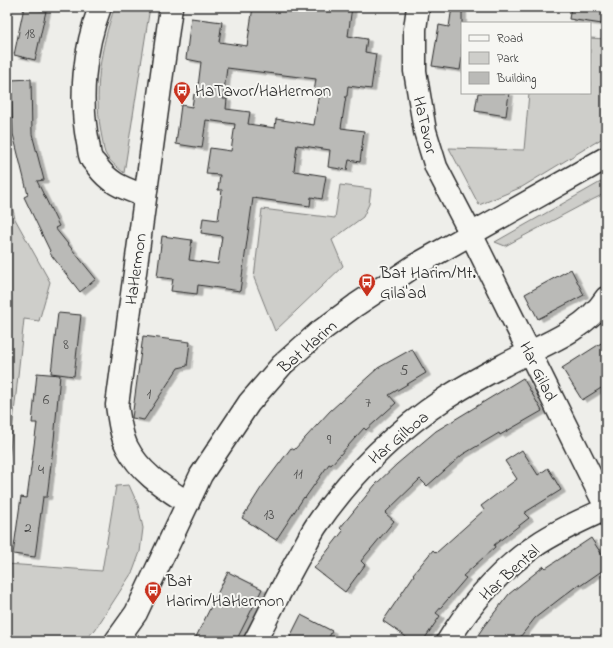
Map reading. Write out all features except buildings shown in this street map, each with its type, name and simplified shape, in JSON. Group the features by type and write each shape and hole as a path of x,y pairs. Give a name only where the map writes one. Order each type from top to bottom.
{"street":[{"path":"100,7 94,21 87,57 84,93 84,127 91,158 103,174 116,185 145,196"},
{"name":"HaHermon","path":"171,7 117,406 120,426 127,447 142,468 160,485 188,503"},
{"name":"HaTavor","path":"418,7 415,29 415,71 425,131 436,167 472,234"},
{"name":"Bat Harim","path":"116,641 136,613 201,475 249,403 282,365 318,333 356,305 416,265 606,158"},
{"name":"Har Gilad","path":"472,234 606,508"},
{"name":"Har Gilboa","path":"255,641 315,528 340,493 364,465 392,439 446,399 504,364 584,323 600,307 606,298"},
{"name":"Har Bental","path":"448,641 472,606 513,564 535,546 567,527 606,508"}],"green space":[{"path":"115,7 150,7 124,173 105,153 99,122 98,105 98,88 102,55 105,38"},
{"path":"591,38 606,39 606,136 522,187 479,205 449,148 524,150 529,94 591,94"},
{"path":"606,179 606,193 505,246 495,242"},
{"path":"7,182 15,219 50,282 39,321 24,319 7,479"},
{"path":"340,185 371,189 369,204 363,217 332,240 343,266 275,331 254,278 262,209 335,218"},
{"path":"129,485 138,505 143,528 140,552 133,571 95,630 83,641 7,641 7,564 102,571 116,486"}],"place":[{"name":"HaTavor/HaHermon","path":"182,105"},
{"name":"Bat Harim/Mt. Gila'ad","path":"367,297"},
{"name":"Bat Harim/HaHermon","path":"153,605"}]}
